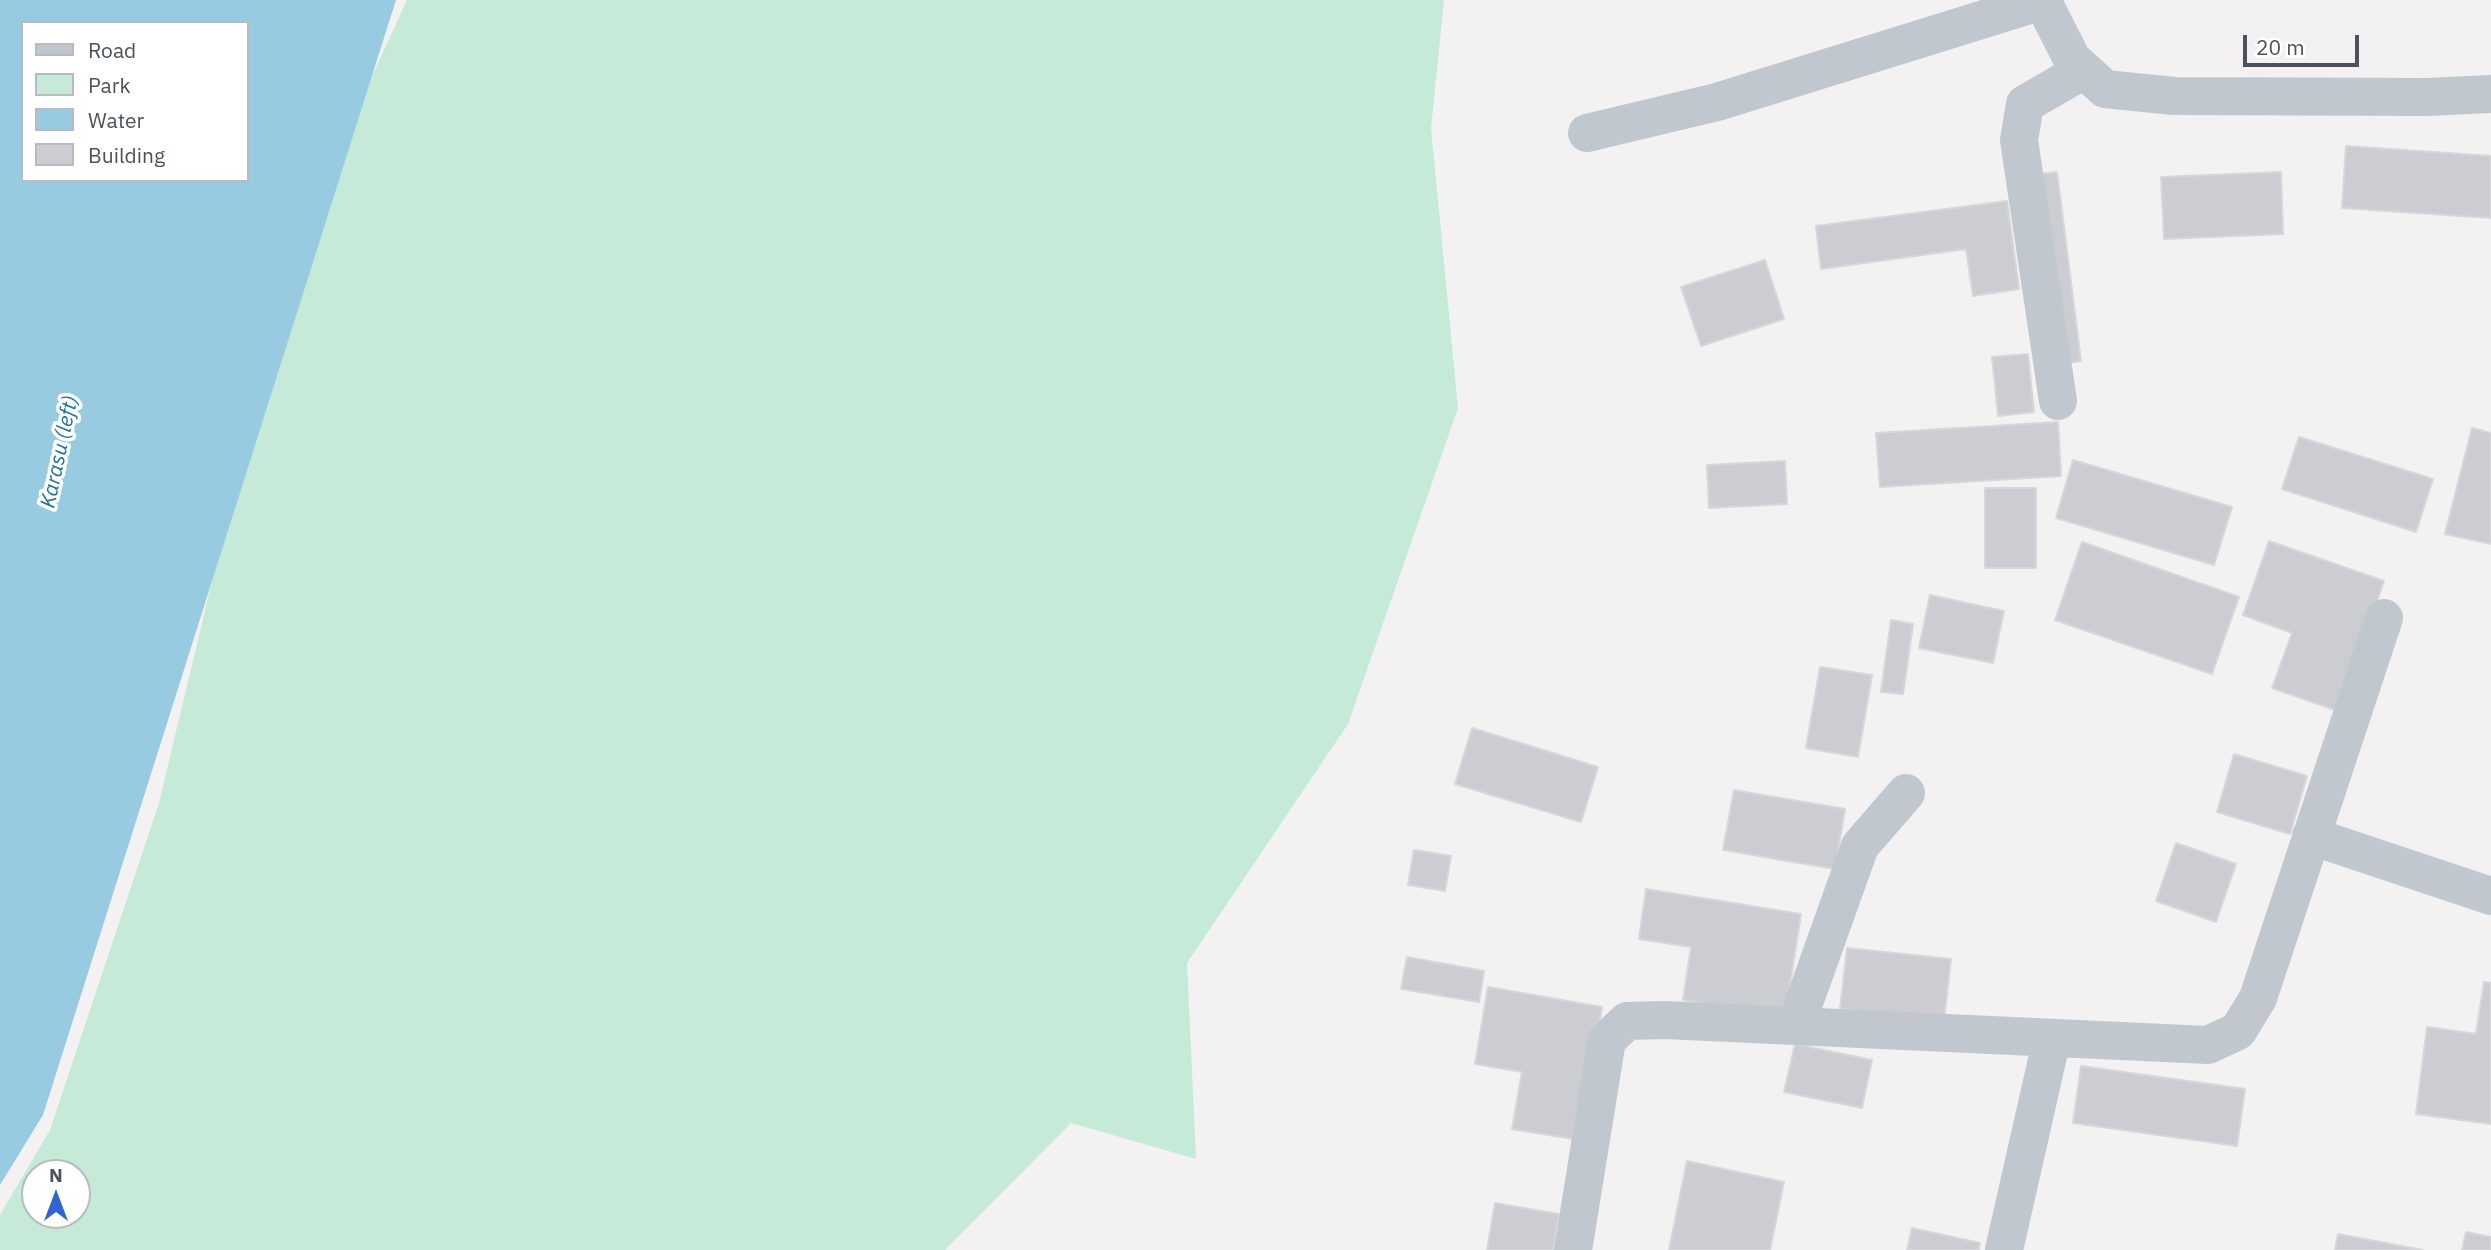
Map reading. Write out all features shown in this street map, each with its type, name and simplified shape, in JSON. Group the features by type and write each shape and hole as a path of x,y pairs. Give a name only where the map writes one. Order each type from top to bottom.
{"street":[{"path":"1587,133 1717,102 2042,0 2072,59 2105,89 2174,96 2427,97 2491,94"},
{"path":"2059,401 2019,139 2025,104 2084,70"},
{"path":"1573,1250 1608,1040 1627,1021 1796,1025 2208,1045 2238,1031 2258,998 2384,618"},
{"path":"1796,1025 1860,846 1906,793"},
{"path":"2311,836 2491,896"},
{"path":"2004,1250 2052,1038"}],"green space":[{"path":"407,0 1444,0 1431,128 1458,408 1348,724 1187,963 1196,1159 1071,1123 945,1250 0,1250 0,1215 21,1179 21,1229 91,1229 91,1159 33,1159 50,1130 159,803 290,255"}],"water":[{"name":"Karasu (left)","path":"0,0 396,0 43,1115 0,1185"}],"building":[{"path":"2346,146 2491,156 2491,218 2342,208"},
{"path":"2057,172 2081,361 2058,364 2034,175"},
{"path":"2281,172 2283,234 2164,239 2161,177"},
{"path":"2007,201 2019,289 1973,296 1966,249 1821,269 1816,226"},
{"path":"1765,260 1784,319 1701,346 1681,287"},
{"path":"2028,354 2034,412 1998,416 1992,357"},
{"path":"2058,422 2061,476 1880,487 1876,433"},
{"path":"2472,428 2491,433 2491,544 2445,534"},
{"path":"2299,437 2433,479 2416,532 2282,489"},
{"path":"2073,460 2232,507 2214,565 2056,518"},
{"path":"1785,461 1787,504 1709,508 1707,465"},
{"path":"1985,488 2036,488 2036,568 1985,568"},
{"path":"2269,541 2384,581 2338,711 2272,688 2292,633 2243,615"},
{"path":"2082,542 2239,597 2212,674 2055,620"},
{"path":"1930,595 2004,611 1993,663 1919,648"},
{"path":"1891,620 1913,624 1903,694 1881,692"},
{"path":"1820,667 1872,675 1858,757 1806,748"},
{"path":"1472,728 1598,767 1581,822 1455,784"},
{"path":"2234,754 2307,776 2290,834 2217,812"},
{"path":"1734,790 1845,809 1835,869 1723,850"},
{"path":"2176,843 2236,864 2216,922 2156,901"},
{"path":"1414,850 1451,856 1445,891 1408,885"},
{"path":"1646,889 1801,914 1785,1016 1683,1000 1691,947 1639,939"},
{"path":"1847,948 1951,959 1944,1020 1840,1009"},
{"path":"1407,957 1484,971 1479,1002 1401,989"},
{"path":"2484,982 2491,983 2491,1124 2416,1114 2427,1027 2476,1034"},
{"path":"1488,987 1602,1007 1579,1140 1512,1129 1522,1072 1475,1064"},
{"path":"1795,1044 1872,1060 1862,1108 1784,1092"},
{"path":"2081,1066 2245,1089 2237,1146 2073,1123"},
{"path":"1687,1161 1784,1182 1770,1250 1669,1250"},
{"path":"1495,1203 1559,1214 1553,1250 1487,1250"},
{"path":"1912,1228 1980,1243 1979,1250 1907,1250"},
{"path":"2466,1232 2491,1237 2491,1250 2462,1250"},
{"path":"2338,1234 2423,1250 2335,1250"}]}
